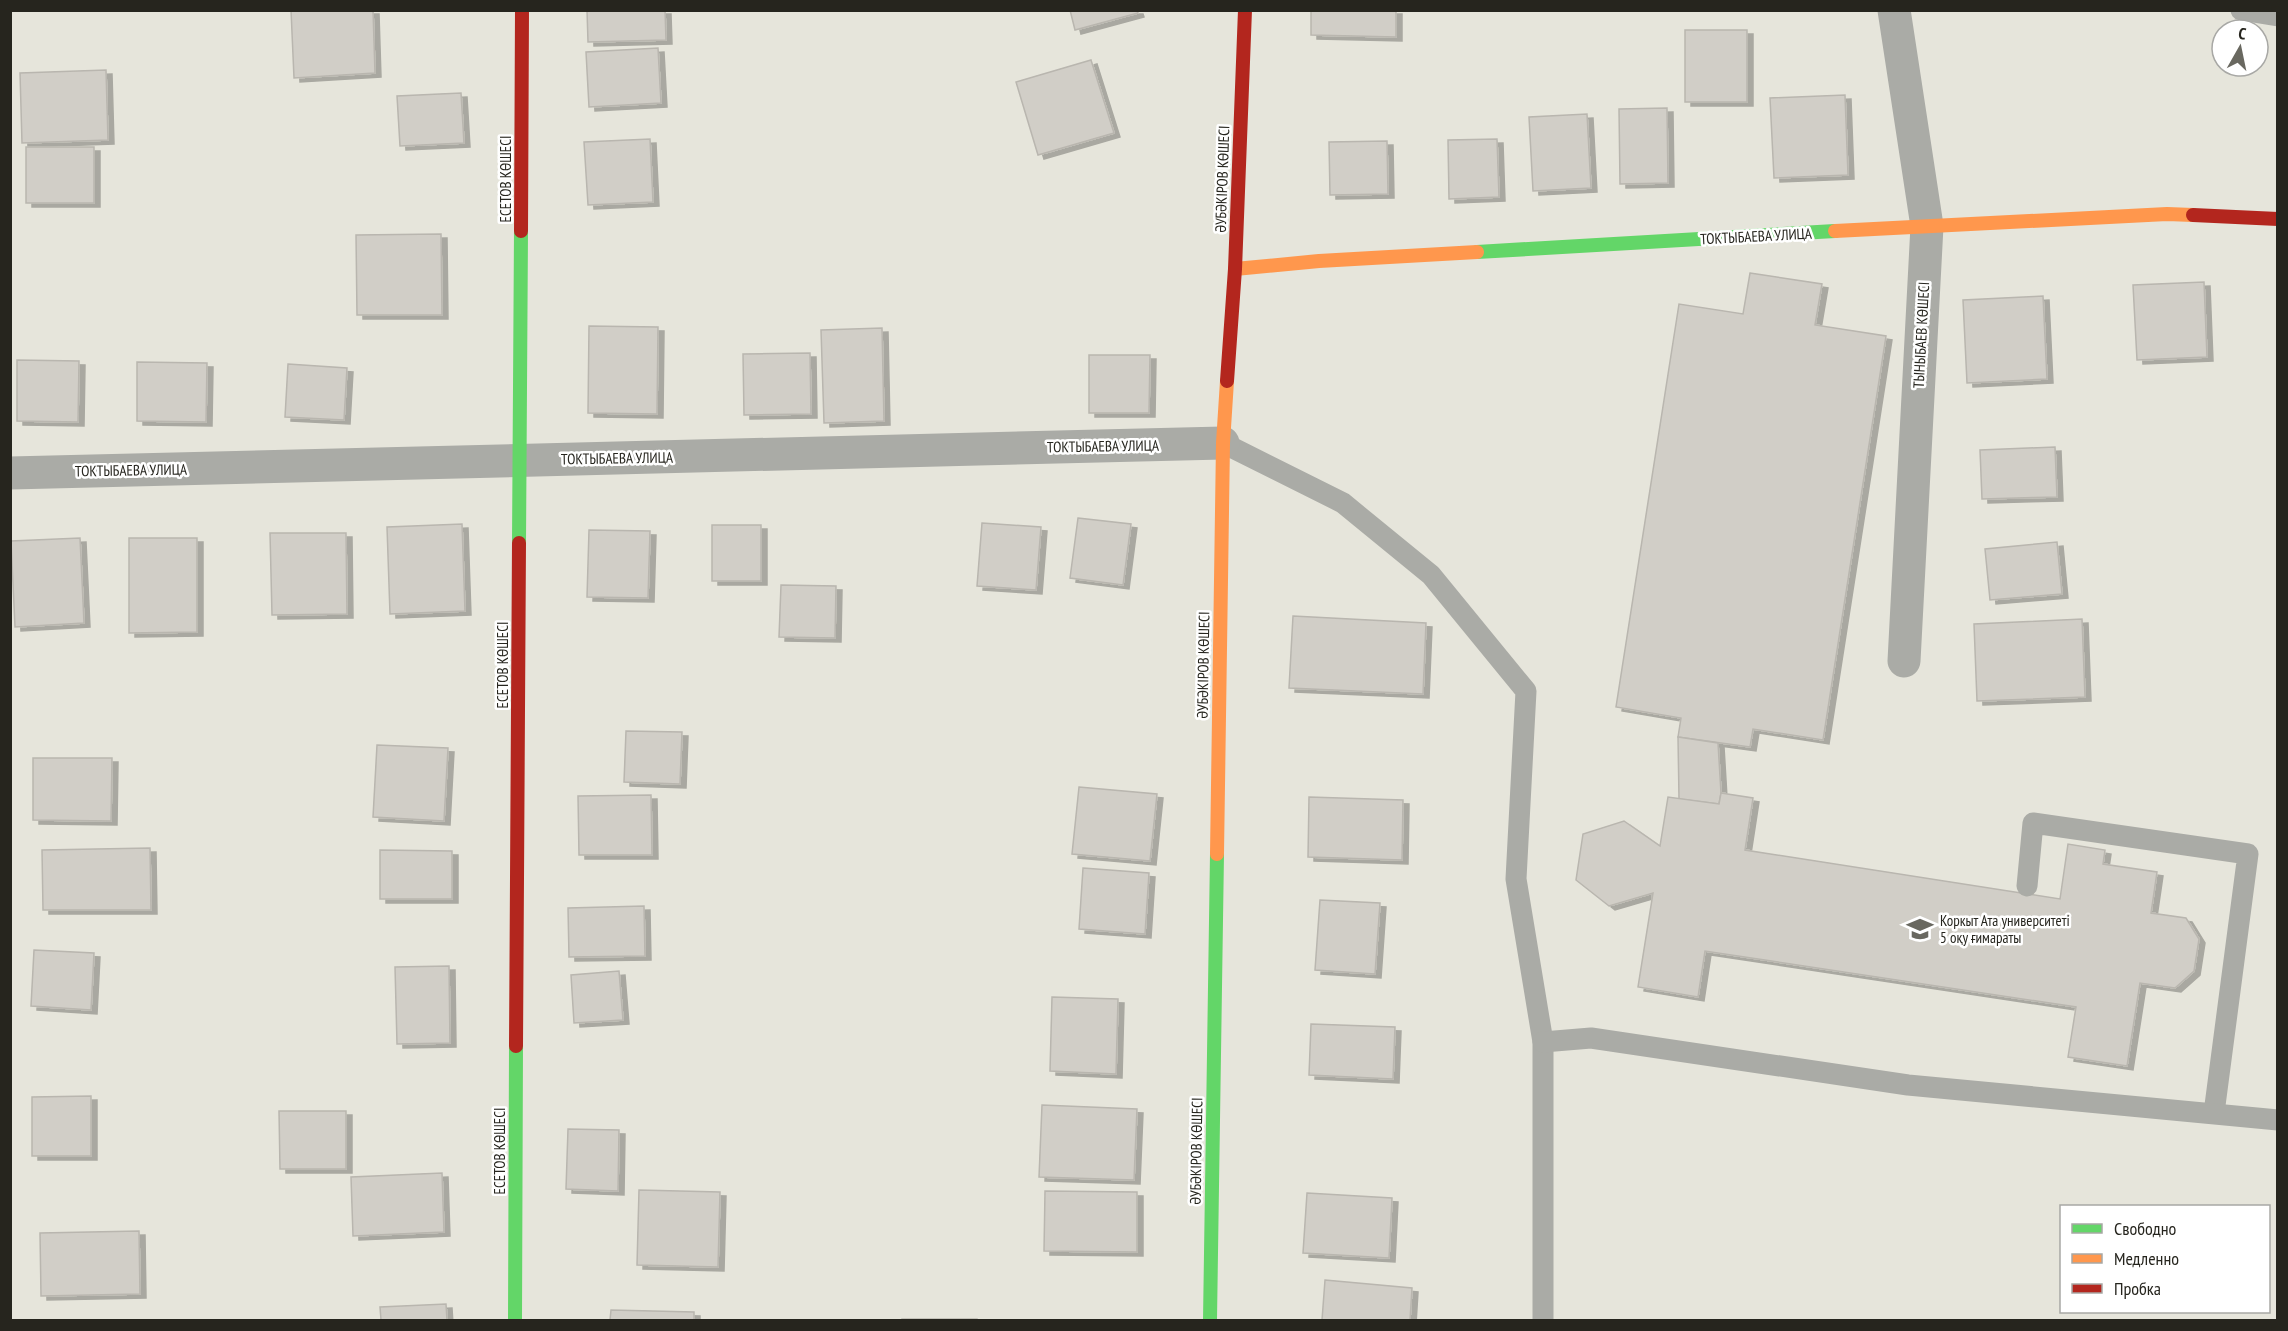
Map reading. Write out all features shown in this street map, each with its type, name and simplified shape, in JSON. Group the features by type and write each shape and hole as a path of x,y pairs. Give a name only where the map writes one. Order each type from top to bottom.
{"street":[{"name":"ЕСЕТОВ КӨШЕСІ","path":"515,1320 522,10"},
{"name":"ӘУБӘКІРОВ КӨШЕСІ","path":"1210,1320 1223,443 1234,269 1245,10"},
{"name":"ТЫНЫБАЕВ КӨШЕСІ","path":"1894,10 1927,225 1904,661"},
{"name":"ТОКТЫБАЕВА УЛИЦА","path":"1234,269 1319,261 1927,225 2167,214 2277,219"},
{"name":"ТОКТЫБАЕВА УЛИЦА","path":"10,472 1223,443"}],"lane":[{"path":"2241,10 2277,16"},
{"path":"1223,443 1343,503 1431,575 1526,691 1516,879 1543,1042 1543,1320"},
{"path":"2027,886 2033,823 2248,854 2214,1113"},
{"path":"1543,1042 1591,1038 1908,1085 2277,1120"}],"building":[{"path":"291,10 373,10 375,73 294,78"},
{"path":"587,10 665,10 666,40 588,42"},
{"path":"1070,10 1137,10 1138,13 1075,30"},
{"path":"1311,10 1396,10 1396,37 1311,35"},
{"path":"1685,30 1747,30 1747,102 1685,102"},
{"path":"658,48 661,103 589,107 586,52"},
{"path":"1091,60 1114,133 1038,155 1016,82"},
{"path":"106,70 108,140 22,143 20,73"},
{"path":"461,93 464,143 400,146 397,96"},
{"path":"1845,95 1848,175 1774,178 1770,98"},
{"path":"1667,108 1668,183 1620,184 1619,109"},
{"path":"1587,114 1591,188 1533,191 1529,117"},
{"path":"650,139 653,202 588,205 584,142"},
{"path":"1497,139 1499,197 1449,199 1448,140"},
{"path":"1387,141 1388,194 1330,195 1329,142"},
{"path":"26,147 94,147 94,203 26,203"},
{"path":"441,234 442,315 357,315 356,235"},
{"path":"1750,273 1822,284 1815,325 1886,336 1823,740 1753,729 1750,747 1678,737 1681,718 1616,707 1679,304 1743,314"},
{"path":"2204,282 2207,357 2137,360 2133,285"},
{"path":"2043,296 2047,379 1967,383 1963,300"},
{"path":"589,326 658,327 657,414 588,413"},
{"path":"882,328 884,421 824,423 821,330"},
{"path":"810,353 811,414 744,415 743,354"},
{"path":"1089,355 1150,355 1149,413 1089,413"},
{"path":"17,360 79,361 78,422 17,421"},
{"path":"137,362 207,363 206,422 137,421"},
{"path":"288,364 347,368 344,420 285,417"},
{"path":"2055,447 2057,497 1982,499 1980,450"},
{"path":"1078,518 1131,524 1123,585 1070,578"},
{"path":"982,523 1041,527 1036,590 977,586"},
{"path":"462,524 465,611 390,614 387,527"},
{"path":"712,525 761,525 761,581 712,581"},
{"path":"589,530 650,531 648,598 587,597"},
{"path":"270,533 346,533 347,614 272,615"},
{"path":"80,538 84,623 15,627 11,541"},
{"path":"129,538 197,538 197,632 129,633"},
{"path":"2057,542 2062,594 1990,600 1985,549"},
{"path":"781,585 836,586 835,638 779,637"},
{"path":"1293,616 1426,623 1423,694 1289,688"},
{"path":"2082,619 2085,697 1977,701 1974,624"},
{"path":"626,731 682,732 680,784 624,782"},
{"path":"1678,737 1718,743 1721,793 1719,804 1679,799"},
{"path":"377,745 448,748 444,821 373,817"},
{"path":"33,758 112,758 111,821 33,820"},
{"path":"1079,787 1157,794 1150,861 1072,854"},
{"name":"Коркыт Ата университеті 5 оқу ғимараты","path":"1721,793 1753,798 1745,850 2060,899 2068,844 2105,850 2103,864 2157,872 2151,913 2186,918 2199,939 2194,971 2175,988 2140,983 2127,1066 2068,1057 2076,1007 1705,951 1698,997 1638,987 1653,893 1609,906 1576,880 1583,834 1624,821 1660,846 1668,797 1719,804"},
{"path":"651,795 652,855 579,855 578,796"},
{"path":"1309,797 1403,800 1402,860 1308,857"},
{"path":"150,848 151,910 43,910 42,850"},
{"path":"380,850 452,851 452,899 380,899"},
{"path":"1083,868 1149,873 1145,934 1079,929"},
{"path":"1320,900 1380,903 1375,974 1315,970"},
{"path":"644,906 645,956 569,957 568,908"},
{"path":"34,950 94,953 91,1010 31,1006"},
{"path":"449,966 450,1043 397,1044 395,967"},
{"path":"619,971 623,1020 574,1023 571,975"},
{"path":"1052,997 1118,999 1116,1074 1050,1071"},
{"path":"1311,1024 1395,1027 1393,1079 1309,1075"},
{"path":"91,1096 91,1156 32,1156 32,1097"},
{"path":"1042,1105 1137,1109 1134,1180 1039,1177"},
{"path":"279,1111 346,1111 346,1169 280,1169"},
{"path":"568,1129 619,1130 618,1191 566,1189"},
{"path":"442,1173 444,1232 353,1236 351,1177"},
{"path":"639,1190 720,1192 718,1267 637,1265"},
{"path":"1045,1191 1137,1192 1137,1252 1044,1251"},
{"path":"1307,1193 1392,1198 1389,1258 1303,1253"},
{"path":"139,1231 140,1294 41,1296 40,1233"},
{"path":"1325,1280 1412,1288 1410,1320 1322,1320"},
{"path":"446,1304 447,1320 381,1320 380,1307"},
{"path":"611,1310 694,1312 694,1320 610,1320"},
{"path":"977,1319 977,1320 902,1320"}],"traffic: fast":[{"path":"519,543 521,231"},
{"path":"1477,252 1835,231"},
{"path":"1210,1320 1217,854"},
{"path":"515,1320 516,1046"}],"traffic: slow":[{"path":"1835,231 2167,214 2193,215"},
{"path":"1235,269 1319,261 1477,252"},
{"path":"1217,854 1223,443 1227,381"}],"traffic: jam":[{"path":"521,231 522,10"},
{"path":"1227,381 1235,269 1245,10"},
{"path":"2193,215 2278,219"},
{"path":"516,1046 519,543"}],"place":[{"name":"Коркыт Ата университеті 5 оқу ғимараты","path":"1920,929"}]}
